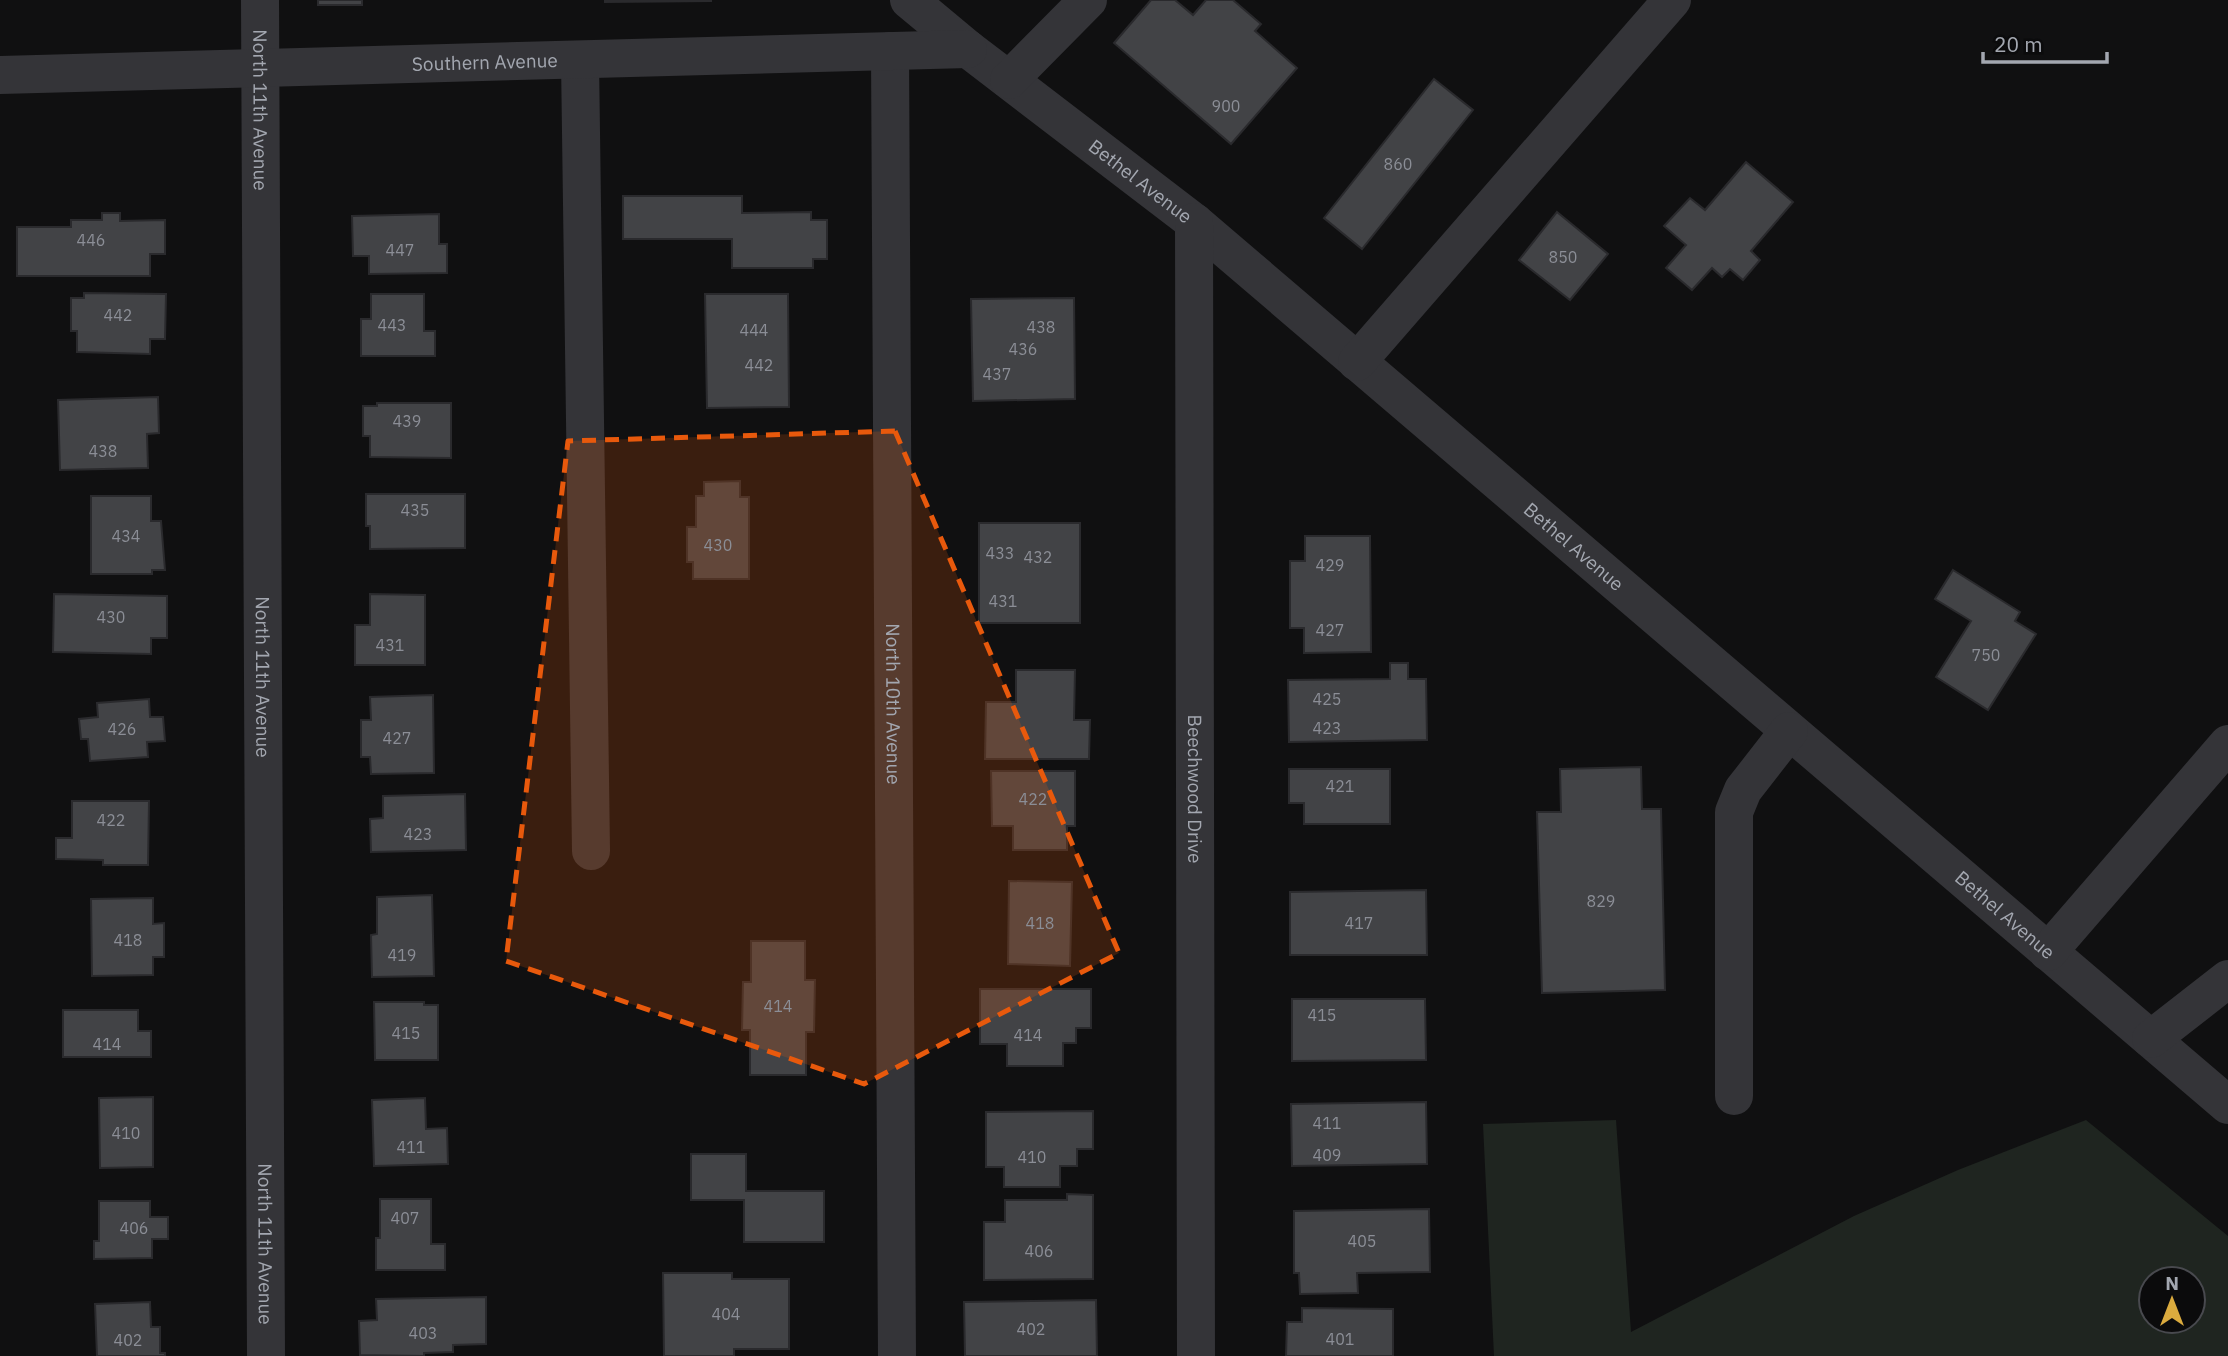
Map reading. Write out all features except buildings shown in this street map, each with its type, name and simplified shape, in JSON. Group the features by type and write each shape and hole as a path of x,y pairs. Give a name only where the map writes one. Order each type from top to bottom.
{"street":[{"name":"North 11th Avenue","path":"260,0 266,1356"},
{"name":"Bethel Avenue","path":"909,0 968,49 1194,222 2228,1105"},
{"path":"1009,80 1088,0"},
{"path":"1357,362 1672,0"},
{"name":"Southern Avenue","path":"0,75 968,49"},
{"name":"North 10th Avenue","path":"890,51 897,1356"},
{"path":"580,60 591,851"},
{"name":"Beechwood Drive","path":"1194,222 1196,1356"},
{"path":"1734,1096 1734,812 1743,790 1789,731"},
{"path":"2048,952 2228,744"},
{"path":"2151,1040 2228,979"}],"highlighted area":[{"path":"895,431 1119,953 864,1084 506,961 568,441"}],"shaded area":[{"path":"1616,1120 1631,1332 1854,1216 1958,1170 2086,1120 2228,1236 2228,1356 1494,1356 1483,1124"}]}
